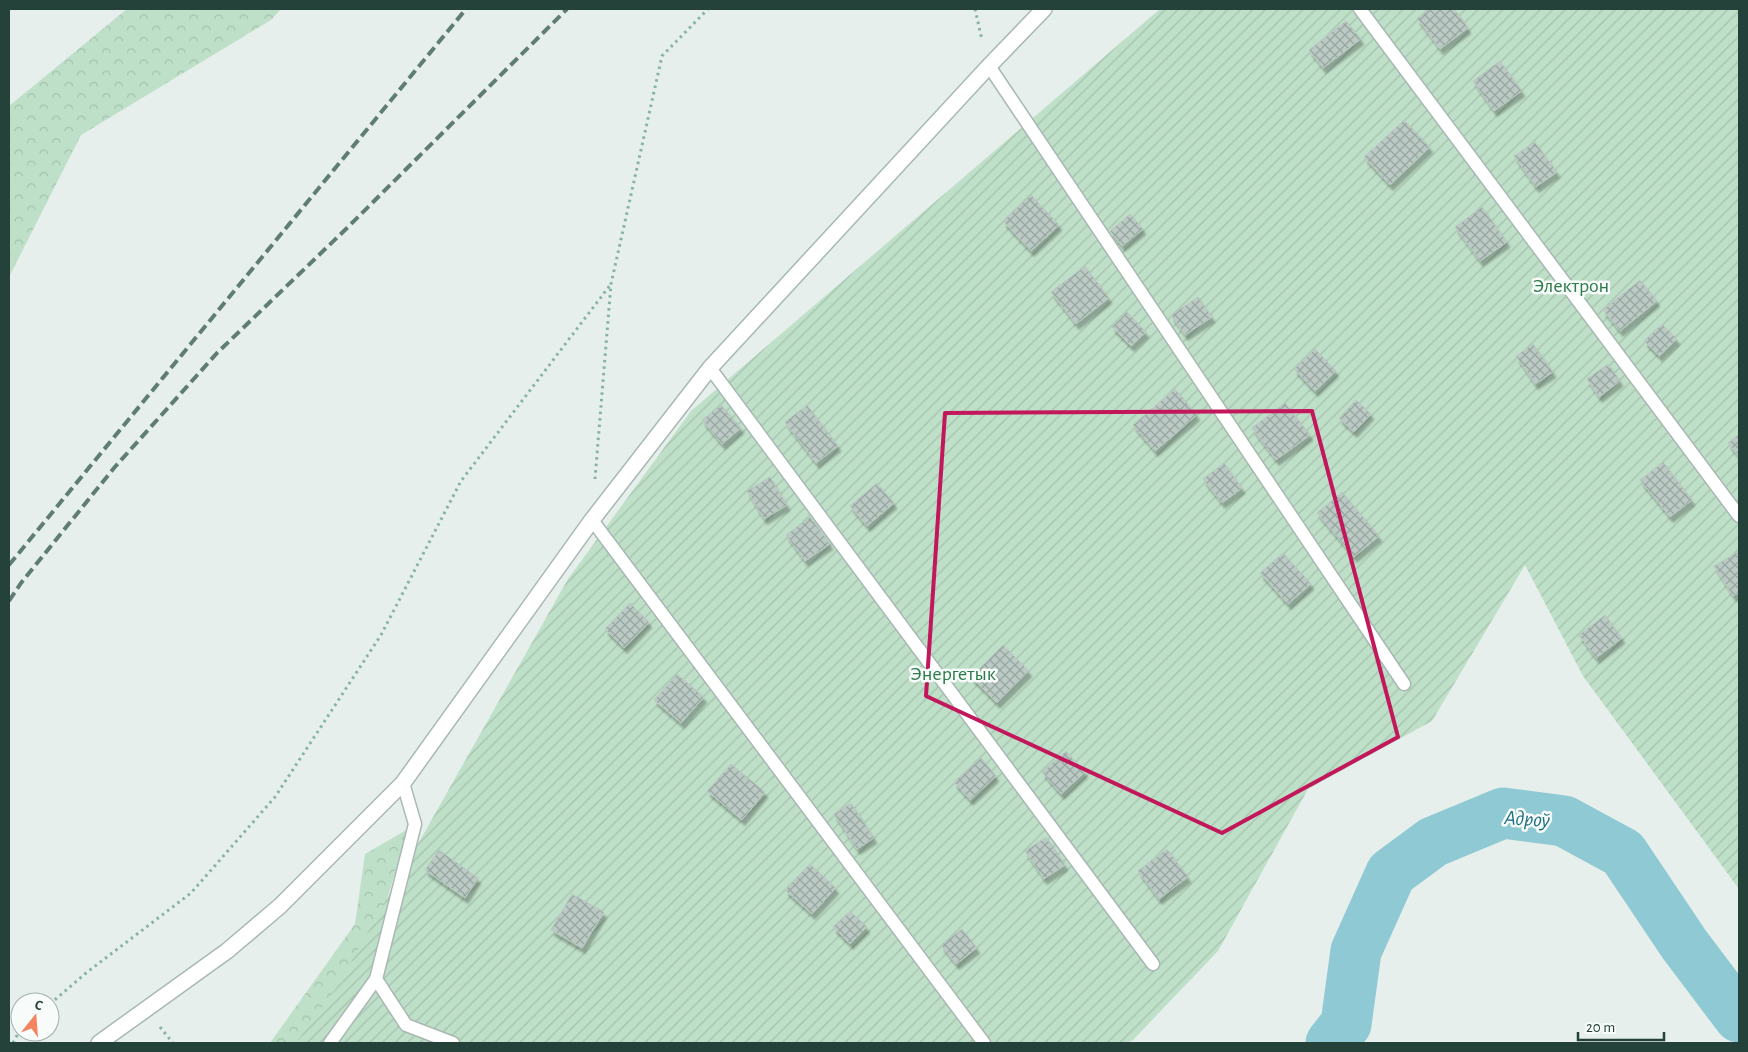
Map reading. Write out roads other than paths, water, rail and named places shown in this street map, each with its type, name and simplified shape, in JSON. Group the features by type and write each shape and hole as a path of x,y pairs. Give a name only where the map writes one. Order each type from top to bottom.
{"street":[{"path":"99,1043 235,945 280,906 403,783 592,520 710,368 1044,9"}],"lane":[{"path":"1360,9 1739,516"},
{"path":"989,66 1404,684"},
{"path":"710,368 1153,964"},
{"path":"592,520 984,1043"},
{"path":"330,1043 376,979 416,824 403,783"},
{"path":"376,979 406,1025 453,1043"}],"waterway":[{"name":"Адроў","path":"1331,1043 1346,1024 1356,951 1391,873 1433,842 1503,813 1564,821 1623,853 1684,944 1739,1017"}],"railway":[{"path":"9,565 466,9"},
{"path":"9,601 21,583 114,468 217,353 346,229 567,9"}],"park label":[{"name":"Электрон","path":"1571,286"},
{"name":"Энергетык","path":"953,674"}]}
